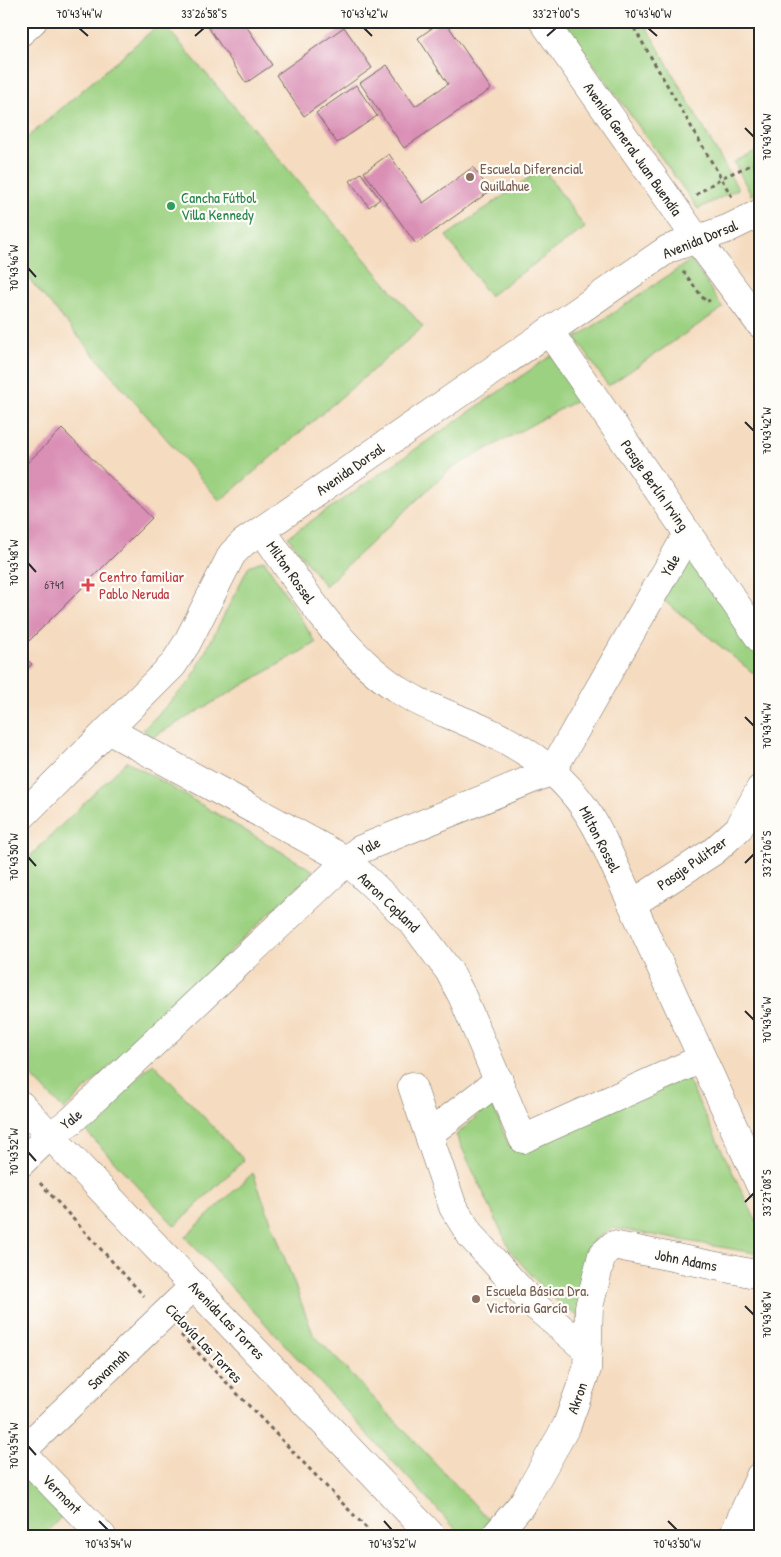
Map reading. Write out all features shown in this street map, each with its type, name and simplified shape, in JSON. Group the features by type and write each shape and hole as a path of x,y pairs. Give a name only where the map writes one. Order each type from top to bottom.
{"street":[{"path":"21,32 33,21"},
{"name":"Avenida General Juan Buendía","path":"543,21 696,238 760,324"},
{"name":"Avenida Dorsal","path":"21,817 173,665 187,643 232,554 243,543 668,249 727,229 760,213"},
{"name":"Pasaje Berlín Irving","path":"549,331 760,639"},
{"name":"Milton Rossel","path":"262,530 314,604 352,651 374,672 418,702 509,741 552,771 568,785 593,819 760,1185"},
{"name":"Yale","path":"21,1163 50,1135 71,1121 346,860 359,850 376,841 552,771 688,533"},
{"name":"Aaron Copland","path":"108,730 346,860 413,923 433,947 462,996 499,1080"},
{"name":"Pasaje Pulitzer","path":"632,904 714,851 739,828 760,789"},
{"path":"429,1134 499,1080 523,1139 701,1059"},
{"path":"412,1086 453,1207 470,1236 533,1304 588,1351"},
{"name":"Avenida Las Torres","path":"21,1104 432,1536"},
{"name":"Akron","path":"495,1536 523,1503 558,1445 579,1395 588,1351 589,1307 602,1255 613,1245"},
{"name":"John Adams","path":"613,1245 760,1275"},
{"name":"Savannah","path":"21,1452 194,1286"},
{"name":"Vermont","path":"21,1452 102,1536"},
{"path":"745,1530 760,1476"}],"path":[{"path":"630,21 721,178 760,161"},
{"name":"Ciclovía Las Torres","path":"21,1163 163,1317 374,1536"}],"green space":[{"path":"563,21 643,21 738,189 698,209"},
{"name":"Cancha Fútbol Villa Kennedy","path":"162,22 423,327 220,501 21,270 21,143"},
{"path":"760,149 760,190 751,195 734,162"},
{"path":"543,168 585,228 489,296 446,236"},
{"path":"691,260 723,308 608,386 576,338"},
{"path":"552,355 581,398 450,469 325,586 288,537"},
{"path":"684,557 695,557 760,654 760,673 757,676 662,599"},
{"path":"264,560 316,643 153,737 143,730 191,680 249,566"},
{"path":"127,761 314,871 64,1110 21,1065 21,865"},
{"path":"153,1063 244,1160 175,1226 83,1128"},
{"path":"686,1076 760,1229 760,1254 613,1228 594,1239 581,1319 549,1295 511,1252 456,1135 492,1103 509,1146"},
{"path":"253,1173 313,1334 491,1522 476,1536 462,1536 185,1237"},
{"path":"26,1470 63,1515 43,1536 21,1536 21,1475"}],"building":[{"path":"204,21 243,21 272,65 246,83"},
{"path":"442,21 445,21 491,89 404,148 360,83 387,65 415,106 448,84 418,38"},
{"path":"344,27 372,68 304,116 276,75"},
{"path":"356,85 377,116 337,143 316,113"},
{"path":"389,154 423,203 473,167 490,191 416,244 364,172"},
{"path":"361,173 380,199 369,207 350,181"},
{"path":"62,429 152,518 21,649 21,469"},
{"path":"21,654 32,664 21,675"}],"place":[{"name":"Escuela Diferencial Quillahue","path":"470,177"},
{"name":"Cancha Fútbol Villa Kennedy","path":"171,206"},
{"name":"Centro familiar Pablo Neruda","path":"88,585"},
{"name":"Escuela Básica Dra. Victoria García","path":"476,1299"}]}
